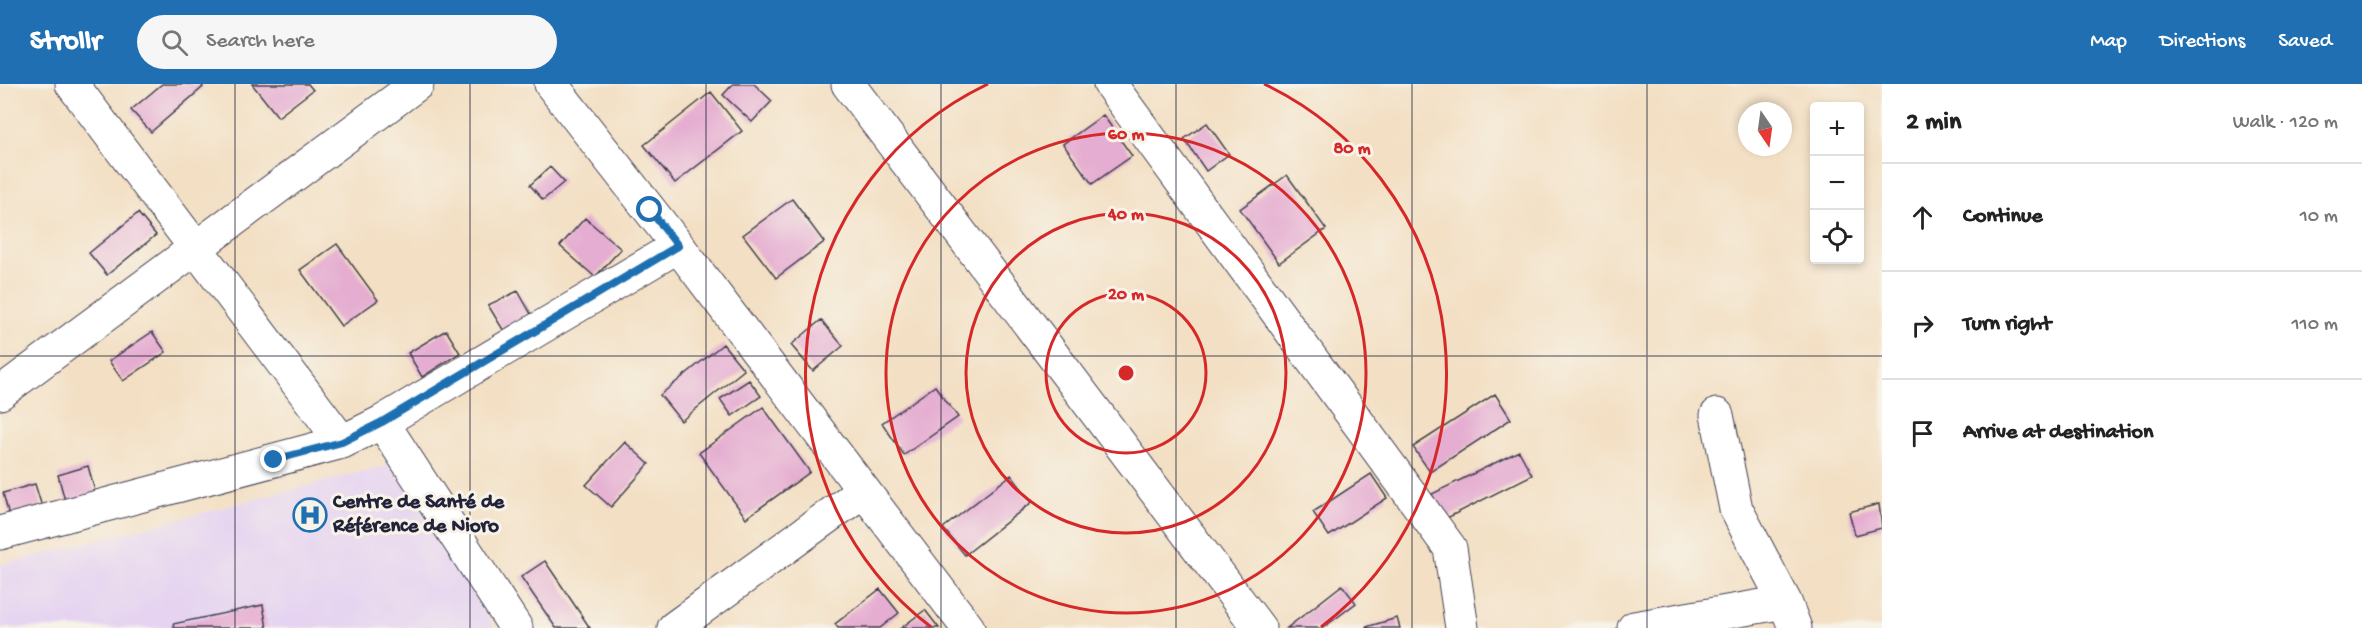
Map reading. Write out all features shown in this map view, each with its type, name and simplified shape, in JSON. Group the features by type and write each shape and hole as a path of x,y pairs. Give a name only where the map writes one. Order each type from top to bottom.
{"street":[{"path":"72,84 342,442"},
{"path":"0,393 417,84"},
{"path":"551,84 678,246 968,628"},
{"path":"848,84 1259,628"},
{"path":"1110,84 1450,548 1462,628"},
{"path":"0,533 342,442 382,422 678,246"},
{"path":"1634,628 1790,615 1736,509 1717,415"},
{"path":"382,422 516,628"},
{"path":"674,628 863,491"}],"shaded area":[{"name":"Centre de Santé de Référence de Nioro","path":"392,464 495,628 0,628 0,565"}],"building":[{"path":"162,84 201,84 203,87 151,132 131,110"},
{"path":"252,84 308,84 313,90 278,117"},
{"path":"733,84 754,84 772,101 752,122 723,95"},
{"path":"711,92 742,131 675,183 644,145"},
{"path":"1103,115 1132,156 1092,184 1063,144"},
{"path":"1207,123 1229,154 1206,171 1184,139"},
{"path":"550,167 564,182 543,200 530,185"},
{"path":"1287,175 1326,229 1279,263 1240,209"},
{"path":"792,199 824,242 776,278 743,235"},
{"path":"138,213 156,235 107,275 89,253"},
{"path":"585,218 621,249 595,277 560,246"},
{"path":"337,244 378,300 341,326 300,270"},
{"path":"518,291 532,316 505,333 488,305"},
{"path":"821,320 843,346 813,371 791,345"},
{"path":"446,330 460,353 422,377 408,353"},
{"path":"152,332 166,352 123,381 109,361"},
{"path":"723,344 744,370 681,421 660,395"},
{"path":"749,380 761,396 732,416 720,399"},
{"path":"935,386 958,417 904,455 882,423"},
{"path":"1495,394 1511,419 1430,472 1413,447"},
{"path":"763,407 810,472 746,518 699,453"},
{"path":"625,442 649,464 611,507 586,485"},
{"path":"1519,451 1532,475 1445,519 1432,494"},
{"path":"88,466 96,495 66,504 58,475"},
{"path":"1371,474 1387,498 1329,536 1313,512"},
{"path":"1011,475 1032,502 965,555 943,528"},
{"path":"35,484 43,510 10,519 3,493"},
{"path":"1879,504 1882,528 1855,535 1849,512"},
{"path":"545,561 590,628 556,628 521,577"},
{"path":"1342,585 1356,603 1323,628 1287,628"},
{"path":"880,589 899,613 880,628 838,628 835,624"},
{"path":"263,605 267,628 174,628 173,624"},
{"path":"925,610 939,628 901,628"},
{"path":"1397,618 1400,628 1366,628 1366,627"}],"place":[{"name":"Centre de Santé de Référence de Nioro","path":"310,515"}],"route":[{"path":"274,460 342,442 382,422 678,246 650,210"}]}
